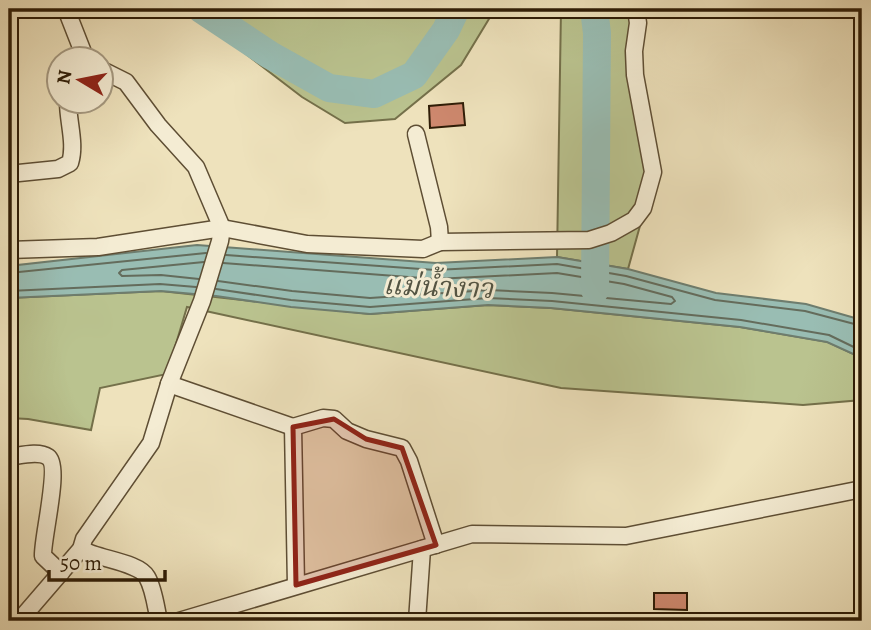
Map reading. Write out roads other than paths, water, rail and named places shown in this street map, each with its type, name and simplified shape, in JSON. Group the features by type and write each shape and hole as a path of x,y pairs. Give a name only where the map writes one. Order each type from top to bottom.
{"street":[{"path":"66,9 81,46"},
{"path":"9,250 99,247 221,235 307,244 423,249 440,242 589,240 611,233 634,220 643,208 653,172 635,75 634,51 638,23 636,9"},
{"path":"19,621 81,549 84,539 151,443 169,384 202,300 221,235 196,167 158,125 126,82 116,77"},
{"path":"9,174 58,169 70,163 73,152 68,116"},
{"path":"415,134 439,227 440,242"},
{"path":"169,384 293,427 323,418 334,419 347,431 402,448 409,461 429,547 416,621"},
{"path":"293,427 296,585"},
{"path":"9,457 40,454 52,462 43,556 61,573"},
{"path":"179,621 472,534 626,536 862,489"},
{"path":"81,549 90,555 141,569 148,578 159,621"}],"water":[{"name":"แม่น้ำงาว","path":"197,245 436,263 557,257 628,269 716,293 806,304 862,320 862,358 827,342 740,327 551,308 488,305 370,314 161,291 9,298 9,266"}],"waterway":[{"path":"201,9 270,55 329,88 374,94 414,75 446,30 456,9"},
{"path":"594,9 597,33 595,290"}]}
